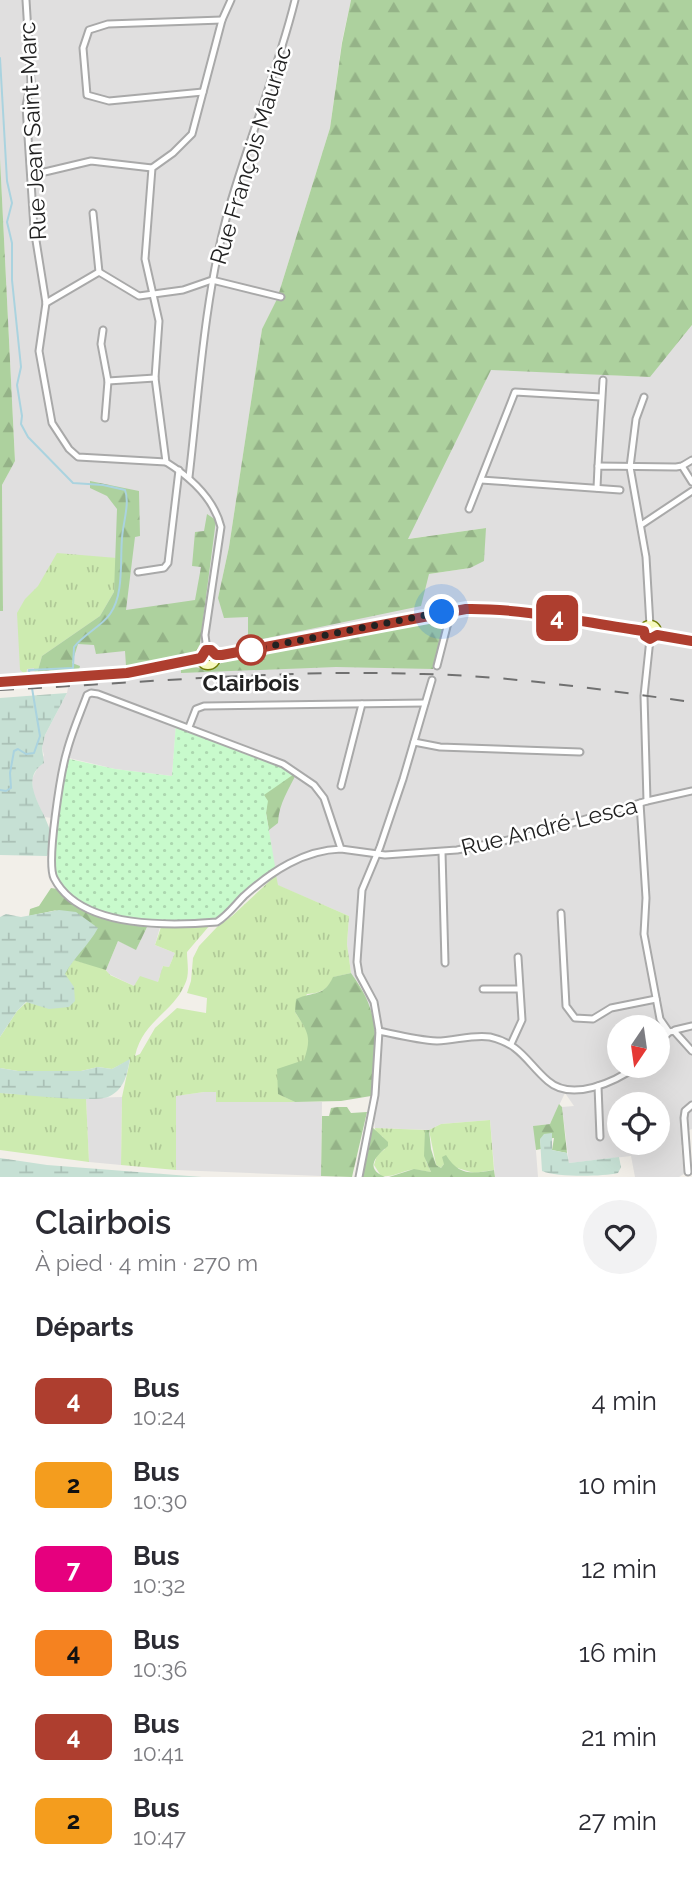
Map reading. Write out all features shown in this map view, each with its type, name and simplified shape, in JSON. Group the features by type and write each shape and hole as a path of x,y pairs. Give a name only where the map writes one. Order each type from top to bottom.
{"main road":[{"path":"216,655 452,611 497,610 692,639"},
{"path":"201,658 202,653 207,650 216,655"},
{"path":"201,658 205,664 210,665 214,663 216,655"},
{"path":"0,682 127,673 201,658"}],"street":[{"name":"Rue Jean Saint-Marc","path":"26,0 31,53 31,82 26,106 34,228 46,303 39,351 52,423 69,449 78,457 91,460 166,462"},
{"path":"32,175 91,161 152,168 173,153 192,134 222,20 230,0"},
{"name":"Rue François Mauriac","path":"189,477 212,280 226,218 284,47 295,0"},
{"path":"203,92 109,101 86,95 83,48 89,30 108,24 222,20"},
{"path":"152,168 145,259 159,321 155,378 166,462 189,477 203,494 221,527 205,635 207,650"},
{"path":"93,213 99,272"},
{"path":"99,272 139,296 183,290 212,280 281,297"},
{"path":"46,303 99,272"},
{"path":"103,330 100,344 108,382 105,418"},
{"path":"108,382 155,378"},
{"path":"597,488 603,380"},
{"path":"470,509 515,392 601,397"},
{"path":"644,397 636,419 630,467 647,564 652,632 645,696 644,934 660,1019 692,1051"},
{"path":"598,466 682,467 692,460"},
{"path":"682,467 692,482"},
{"path":"138,572 164,568 168,563 179,470"},
{"path":"481,480 620,490"},
{"path":"641,525 692,491"},
{"path":"437,666 452,611"},
{"path":"359,1177 375,1095 379,1031 374,1002 359,974 357,951 362,890 414,742 432,680"},
{"name":"Rue André Lesca","path":"189,727 89,693 64,763 51,862 56,881 66,892 95,911 123,921 149,925 216,922 244,896 300,856 312,852 341,849 376,855 442,852 528,836 692,791"},
{"path":"341,849 324,798 314,785 284,764 189,727 196,709 204,706 425,703"},
{"path":"341,786 362,704"},
{"path":"414,742 440,747 580,752"},
{"path":"442,852 444,963"},
{"path":"561,913 566,1006 571,1015 579,1019 593,1019 611,1007 656,999"},
{"path":"511,1044 522,1020 518,957"},
{"path":"483,989 519,989"},
{"path":"671,1031 692,1026"},
{"path":"379,1031 434,1041 481,1036 511,1044 558,1088 573,1090 598,1086 615,1078"},
{"path":"598,1086 600,1137"},
{"path":"688,1172 684,1118 685,1111 692,1105"}],"shaded area":[{"path":"0,0 351,0 342,41 330,128 277,299 262,329 229,547 218,598 248,617 248,642 429,574 470,568 486,528 407,539 491,369 649,377 692,325 692,1129 686,1131 688,1143 681,1145 684,1174 679,1177 635,1177 631,1156 569,1163 562,1107 574,1106 565,1093 550,1124 534,1126 538,1177 495,1177 490,1120 441,1124 429,1130 375,1128 371,1096 376,1030 362,988 351,973 347,944 349,916 277,885 266,813 176,726 172,776 115,769 69,758 60,819 44,817 33,792 32,779 44,755 42,748 45,735 67,693 69,682 0,685 0,611 3,610 2,485 15,460 0,158"},
{"path":"147,927 160,927 155,945 175,953 169,967 163,966 158,982 134,986 109,974 106,970 118,941 136,949"},
{"path":"216,1092 217,1102 322,1102 321,1176 176,1170 175,1096"},
{"path":"122,1097 121,1165 89,1162 86,1098"}],"green space":[{"path":"351,0 692,0 692,325 650,377 491,370 408,539 486,528 484,561 470,568 429,574 421,606 248,642 248,617 224,618 218,598 229,547 262,329 277,299 330,128"},
{"path":"0,158 15,461 2,485 3,611 0,611"},
{"path":"90,481 139,491 140,536 135,537 126,610 195,600 201,567 192,566 195,532 204,531 207,514 216,520 199,651 192,656 126,666 125,651 96,654 94,645 78,644 72,663 80,666 79,670 37,674 42,656 100,616 114,592 117,509 107,496 90,488"},
{"path":"57,553 117,558 114,592 100,616 42,656 37,674 35,675 34,668 27,669 26,675 20,670 17,613 25,599 38,586"},
{"path":"445,620 433,669 336,667 181,673 181,667 211,668 223,662"},
{"path":"67,693 45,735 42,748 44,763 37,769 32,784 49,828 48,854 0,855 0,698"},
{"path":"176,723 297,772 264,795 268,801 266,813 276,872 217,922 150,925 112,915 80,902 62,887 56,878 51,867 65,758 115,769 172,776"},
{"path":"246,762 297,772 282,802 278,823 269,830 267,801"},
{"path":"276,875 278,885 349,916 347,944 351,973 334,977 323,990 307,994 295,1012 308,1034 309,1049 303,1063 279,1094 295,1102 216,1102 216,1092 176,1096 176,1170 121,1165 122,1097 130,1060 112,1069 98,1067 81,1071 18,1071 0,1068 0,1037 17,1011 73,960 104,968 110,975 134,986 140,976 158,982 163,966 169,967 175,953 155,945 161,927 210,925 187,952 187,976 180,994 144,1034 135,1056 140,1054 155,1028 177,1008 206,1013 207,998 187,993 193,958 199,946"},
{"path":"51,888 58,889 73,902 99,916 147,927 136,950 118,941 106,970 73,960 65,974 0,932 57,910 29,916 30,909 39,906"},
{"path":"59,910 76,912 98,928 65,974 74,987 75,1001 69,1007 49,1009 26,1002 0,1037 0,917 6,914 21,917"},
{"path":"351,973 369,1004 373,1018 375,1046 371,1096 341,1101 295,1102 278,1094 277,1069 304,1060 308,1046 306,1030 295,1012 296,999 322,991 333,977"},
{"path":"130,1059 122,1085 110,1096 75,1099 0,1093 0,1068 18,1071 81,1071 98,1067 112,1069"},
{"path":"0,1093 86,1098 89,1162 0,1150"},
{"path":"559,1104 562,1107 567,1153 552,1150 554,1138 540,1139 541,1149 536,1150 533,1126 550,1124"},
{"path":"347,1107 351,1113 367,1112 352,1177 321,1176 322,1116 329,1116 331,1108"},
{"path":"490,1120 494,1170 474,1173 444,1164 441,1168 436,1165 429,1130 441,1124"},
{"path":"371,1126 388,1142 388,1146 374,1162 375,1170 385,1177 362,1177"},
{"path":"375,1128 425,1130 426,1161 431,1172 412,1170 381,1176 374,1165 377,1155 385,1149 383,1137 376,1133"},
{"path":"425,1130 429,1130 436,1165 441,1168 444,1164 442,1157 446,1155 461,1170 473,1173 494,1170 495,1177 389,1177 414,1169 431,1172 424,1156"},
{"path":"552,1133 552,1150 567,1153 569,1163 619,1157 621,1167 618,1173 578,1176 542,1171 540,1139 544,1134"},
{"path":"0,1158 47,1165 202,1177 0,1177"}],"waterway":[{"path":"0,58 7,181 12,203 7,222 12,243 12,280 21,367 17,385 21,424 28,437 73,483 125,490 127,501 118,597 114,606 107,618 74,647 73,668 29,670 30,676"},
{"path":"0,790 11,788 10,773 14,751 18,749 26,754 34,753 40,736 31,682"}],"railway":[{"path":"0,690 264,675 370,673 558,684 692,702"}],"bus line":[{"name":"4","path":"0,682 127,673 201,658 206,650 222,655 466,609 497,610 644,631 646,638 650,639 657,635 692,641"}],"place":[{"name":"Clairbois","path":"251,650"}],"route":[{"path":"251,650 442,612"}]}
